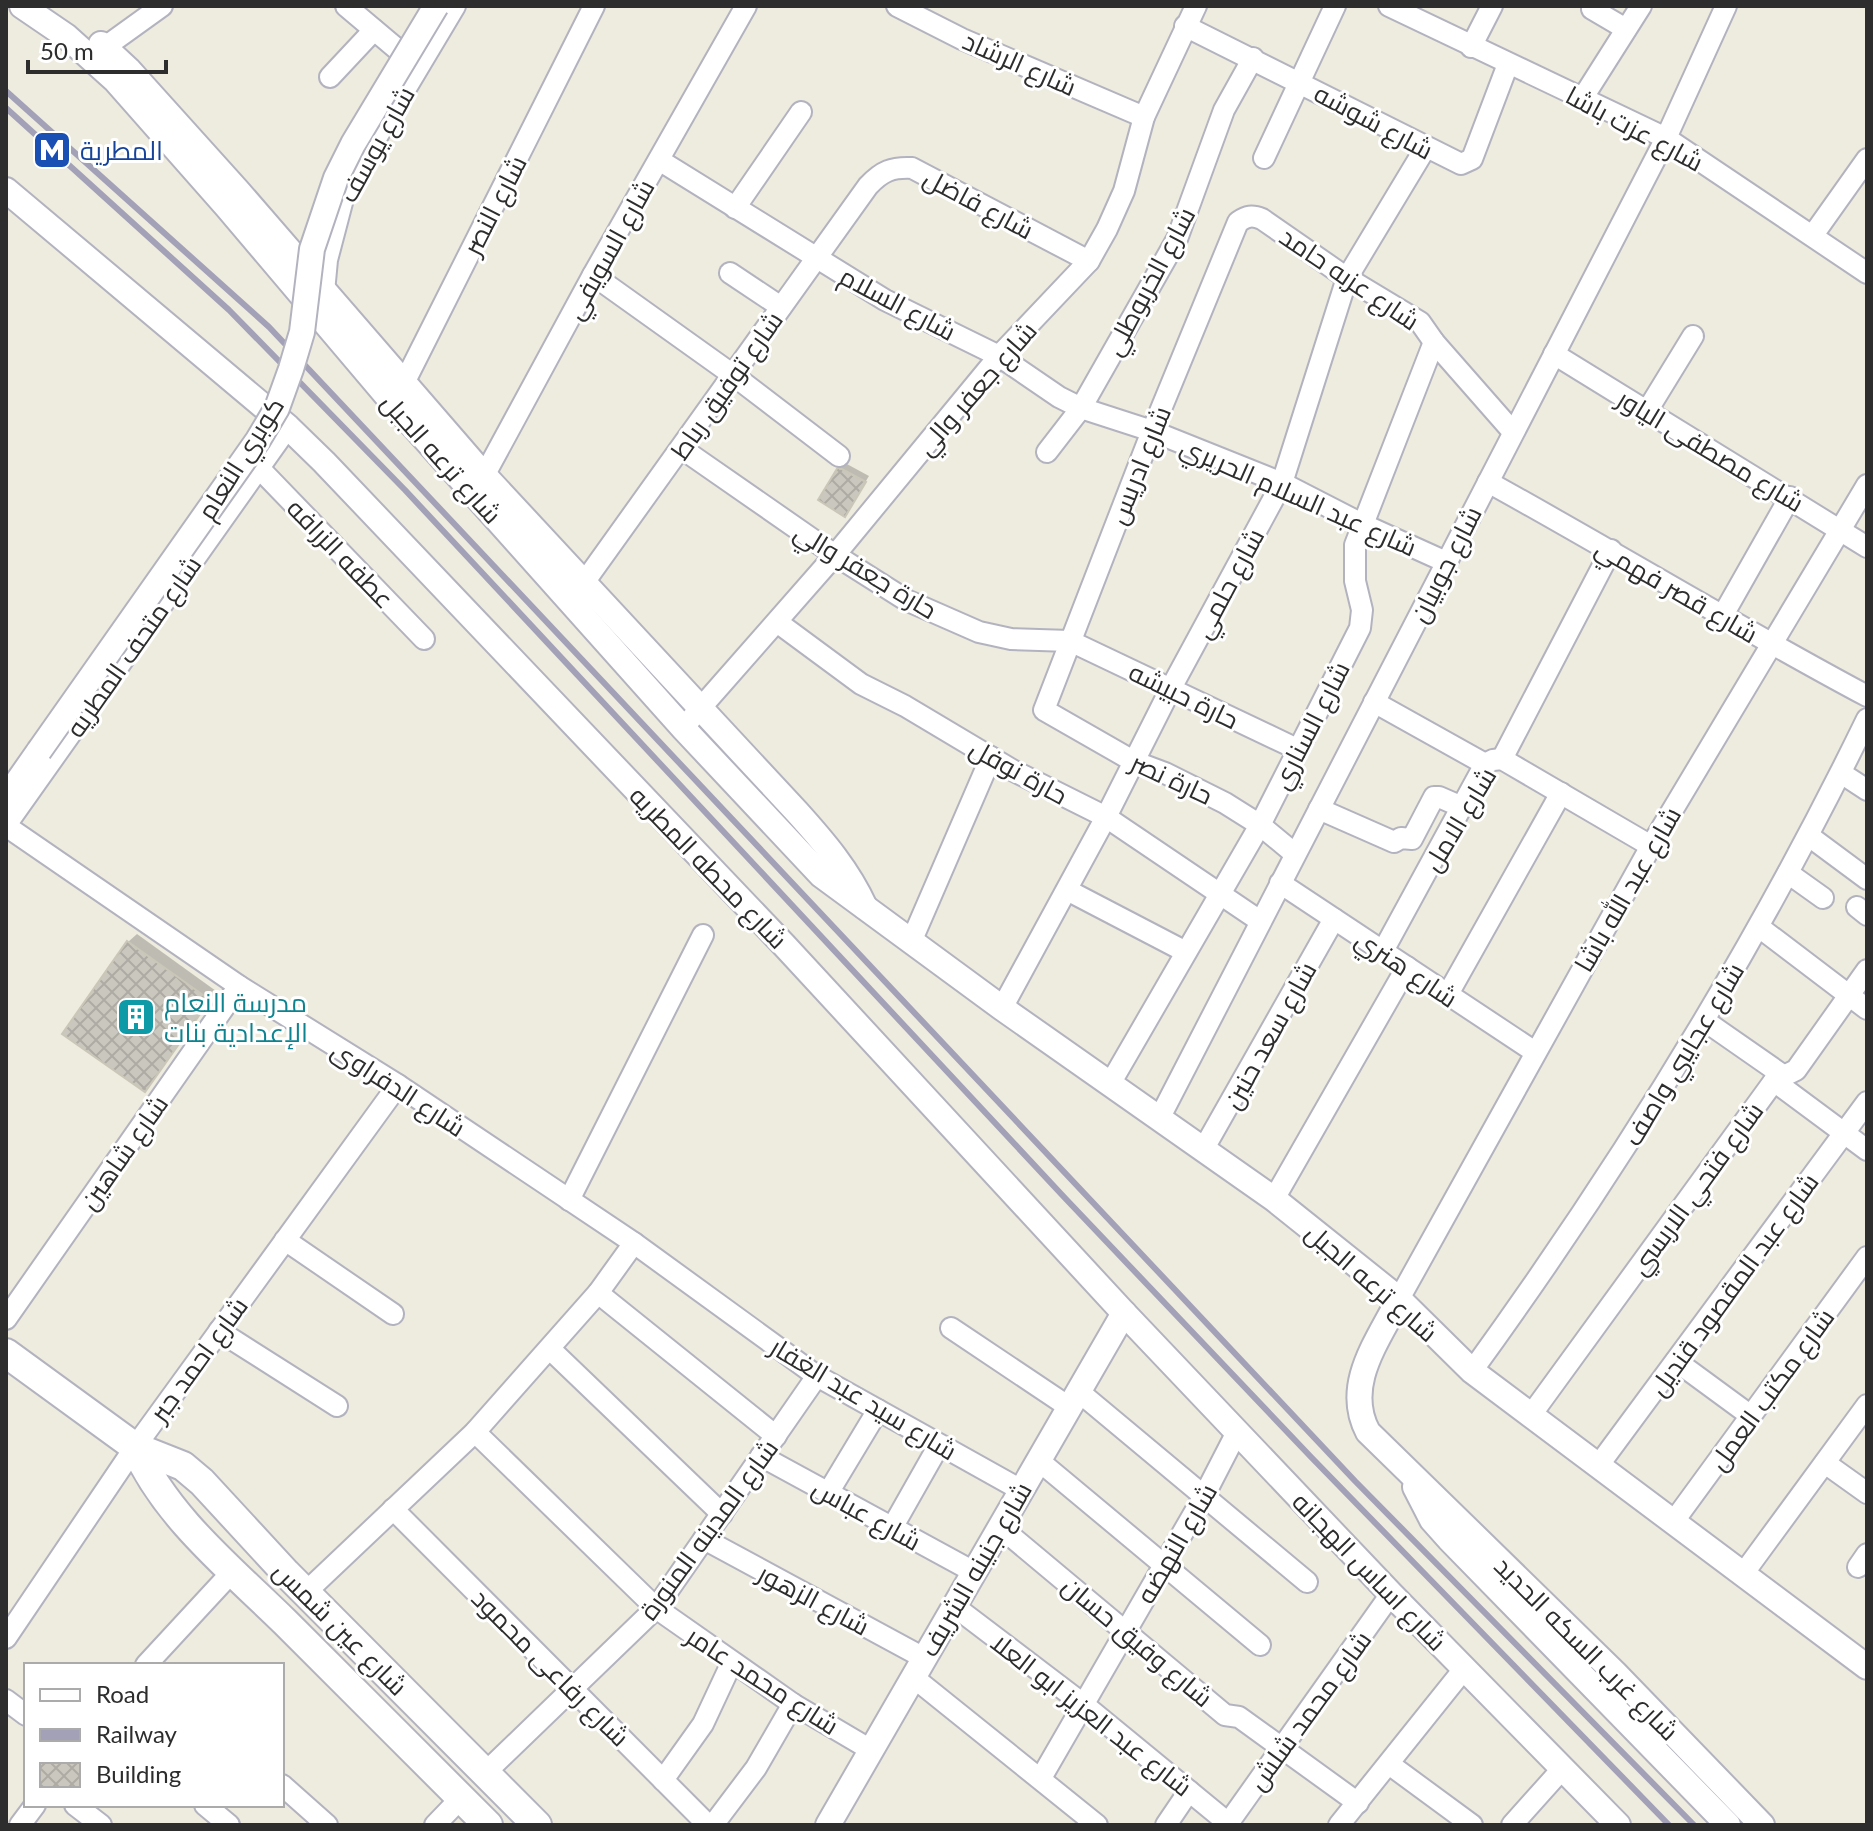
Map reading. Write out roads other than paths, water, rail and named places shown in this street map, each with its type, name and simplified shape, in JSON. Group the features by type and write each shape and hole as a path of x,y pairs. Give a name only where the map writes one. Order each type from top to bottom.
{"main road":[{"name":"شارع عين شمس","path":"6,1353 135,1447 183,1466 202,1482 306,1592 537,1825"},
{"name":"شارع عين شمس","path":"135,1447 148,1478 232,1572 488,1825"}],"street":[{"name":"شارع ترعه الجبل","path":"22,6 66,36 115,80 479,484 683,728 821,875 1002,1008 1274,1199 1399,1299 1472,1371 1866,1666"},
{"name":"شارع ترعه الجبل","path":"48,6 105,47 190,137 324,292 398,394"},
{"path":"105,47 162,6"},
{"path":"346,6 418,67"},
{"name":"كوبري النعام","path":"39,751 258,440 277,408 302,332 312,249 327,201 353,144 436,6"},
{"name":"شارع يوسف","path":"324,292 327,260 343,199 357,170 455,6"},
{"name":"شارع النصر","path":"398,394 594,6"},
{"name":"شارع السويفي","path":"479,484 746,6"},
{"name":"شارع الرشاد","path":"897,6 962,39 1144,117"},
{"name":"شارع جعفر والي","path":"683,728 835,555 999,356 1089,261 1124,191 1144,117 1196,6"},
{"path":"1264,158 1335,6"},
{"path":"1471,47 1492,6"},
{"path":"1582,99 1641,6"},
{"name":"شارع جوبيان","path":"1159,1119 1666,138 1726,6"},
{"name":"شارع عزت باشا","path":"1396,8 1471,47 1666,138 1867,273"},
{"path":"1592,9 1626,29"},
{"name":"شارع شوشه","path":"1185,26 1300,81 1456,163 1467,163 1472,159 1508,64"},
{"path":"330,77 374,30"},
{"name":"شارع الخربوطلي","path":"1047,452 1081,408 1177,239 1224,110 1253,58"},
{"path":"735,208 801,112"},
{"name":"شارع حلمي","path":"1002,1008 1282,483 1347,278 1426,147"},
{"path":"1813,235 1867,159"},
{"name":"شارع السلام","path":"659,160 885,300 999,356 1059,397 1081,408 1152,431"},
{"name":"شارع فاضل","path":"868,186 880,174 895,168 912,168 1089,261"},
{"name":"شارع توفيق رباط","path":"583,584 868,186"},
{"name":"شارع محطه المطريه","path":"6,190 288,427 784,945 1124,1313"},
{"name":"شارع عزبه حامد","path":"1238,222 1245,217 1262,219 1347,278 1420,322 1513,432"},
{"name":"شارع ادريس","path":"1044,710 1152,431 1238,222"},
{"path":"730,273 781,307"},
{"path":"593,275 733,375 839,456"},
{"path":"1647,411 1693,336"},
{"name":"شارع السناري","path":"1110,1084 1260,825 1360,628 1362,610 1355,581 1355,545 1434,342"},
{"name":"شارع مصطفى الياور","path":"1554,354 1867,547"},
{"name":"شارع متحف المطريه","path":"6,826 288,427"},
{"name":"شارع عبد السلام الحريري","path":"1152,431 1282,483 1446,562"},
{"name":"حارة جعفر والي","path":"681,448 835,555 906,600 979,632 1011,639 1070,641"},
{"name":"عطفه الزرافه","path":"258,467 424,639"},
{"name":"شارع قصر فهمي","path":"1488,482 1770,644 1867,696"},
{"name":"شارع ترعه الجبل","path":"479,484 583,584 832,851 853,880 866,910"},
{"name":"شارع عبد الله باشا","path":"1399,1299 1651,846 1867,485"},
{"path":"1723,615 1790,497"},
{"path":"1374,702 1494,762 1611,550"},
{"name":"حارة نوفل","path":"777,622 861,684 1106,817 1260,921"},
{"name":"حارة حبيشه","path":"1070,641 1297,749"},
{"name":"حارة نصر","path":"1044,710 1133,761 1195,787 1260,825 1295,854"},
{"name":"شارع عجايبي واصف","path":"1472,1371 1593,1199 1705,1021 1809,836 1867,719"},
{"name":"شارع متحف المطريه","path":"6,798 39,751"},
{"path":"911,942 991,757"},
{"name":"شارع الامل","path":"1383,951 1462,807 1494,762 1561,793 1651,846"},
{"path":"1841,773 1867,790"},
{"path":"1448,994 1561,793"},
{"path":"1319,809 1394,842 1401,838 1412,839 1434,797 1462,807"},
{"name":"شارع الدفراوى","path":"6,826 239,986 398,1085 634,1243"},
{"path":"1809,836 1867,879"},
{"path":"1788,873 1823,898"},
{"name":"شارع هنري","path":"1280,883 1535,1052"},
{"path":"1067,890 1186,952"},
{"name":"شارع سعد حنين","path":"1203,1150 1334,919"},
{"path":"1759,927 1867,1009"},
{"path":"569,1200 703,935"},
{"path":"1274,1199 1407,967"},
{"name":"شارع فتحي الاربسي","path":"1531,1415 1779,1078 1801,1064 1867,970"},
{"name":"شارع شاهين","path":"6,1319 239,986"},
{"path":"1705,1021 1867,1150"},
{"name":"شارع احمد جبر","path":"6,1638 135,1447 398,1085"},
{"name":"شارع عبد المقصود قنديل","path":"1598,1466 1867,1102"},
{"path":"285,1240 393,1314"},
{"path":"306,1592 475,1432 598,1293 634,1243"},
{"name":"شارع سيد عبد الغفار","path":"634,1243 817,1376 1021,1490"},
{"name":"شارع مكتب العمل","path":"1674,1521 1867,1257"},
{"path":"598,1293 776,1436"},
{"name":"شارع غرب السكه الحديد","path":"1399,1299 1362,1374 1357,1404 1368,1432 1615,1673 1762,1825"},
{"name":"شارع جنينه الشريف","path":"828,1825 1124,1313"},
{"name":"شارع اساس الهجانه","path":"1124,1313 1391,1594 1618,1825"},
{"path":"951,1328 1074,1399 1204,1496 1307,1582"},
{"path":"219,1331 337,1406"},
{"path":"550,1349 722,1514"},
{"path":"1676,1361 1751,1416"},
{"name":"شارع المدينه المنورة","path":"485,1773 656,1608 817,1376"},
{"path":"1743,1574 1867,1405"},
{"path":"828,1493 878,1410"},
{"name":"شارع محمد عامر","path":"475,1432 656,1608 793,1704 871,1750"},
{"name":"شارع النهضه","path":"1041,1778 1204,1496 1237,1432"},
{"path":"892,1528 939,1445"},
{"name":"شارع عباس","path":"761,1456 974,1572"},
{"path":"1038,1460 1260,1645"},
{"path":"1825,1463 1867,1493"},
{"name":"شارع غرب السكه الحديد","path":"1410,1474 1432,1520 1449,1539 1728,1825"},
{"name":"شارع رفاعى محمود","path":"393,1509 711,1825"},
{"name":"شارع وفيق حسان","path":"1000,1527 1225,1715 1239,1717 1358,1803"},
{"name":"شارع الزهور","path":"704,1539 918,1668 1097,1825"},
{"path":"149,1663 232,1572"},
{"name":"شارع محمد شلش","path":"1227,1824 1391,1594"},
{"name":"شارع عبد العزيز ابو العلا","path":"954,1606 1083,1704 1227,1824"},
{"path":"663,1780 703,1724 732,1662"},
{"path":"1339,1825 1464,1669"},
{"path":"6,1700 24,1714"},
{"path":"711,1825 756,1768 793,1704"},
{"path":"1389,1764 1472,1825"},
{"path":"1512,1825 1563,1768"},
{"path":"284,1787 327,1825"},
{"path":"1166,1825 1189,1791"},
{"path":"435,1825 461,1798"},
{"path":"20,1825 34,1807"},
{"path":"78,1807 101,1825"},
{"path":"207,1807 229,1825"}],"railway":[{"path":"6,91 269,327 1355,1481 1694,1825"},
{"path":"6,108 229,310 405,490 1064,1197 1311,1457 1669,1825"}],"place":[{"name":"المطرية","path":"52,150"},
{"name":"مدرسة النعام الإعدادية بنات","path":"136,1017"}]}
